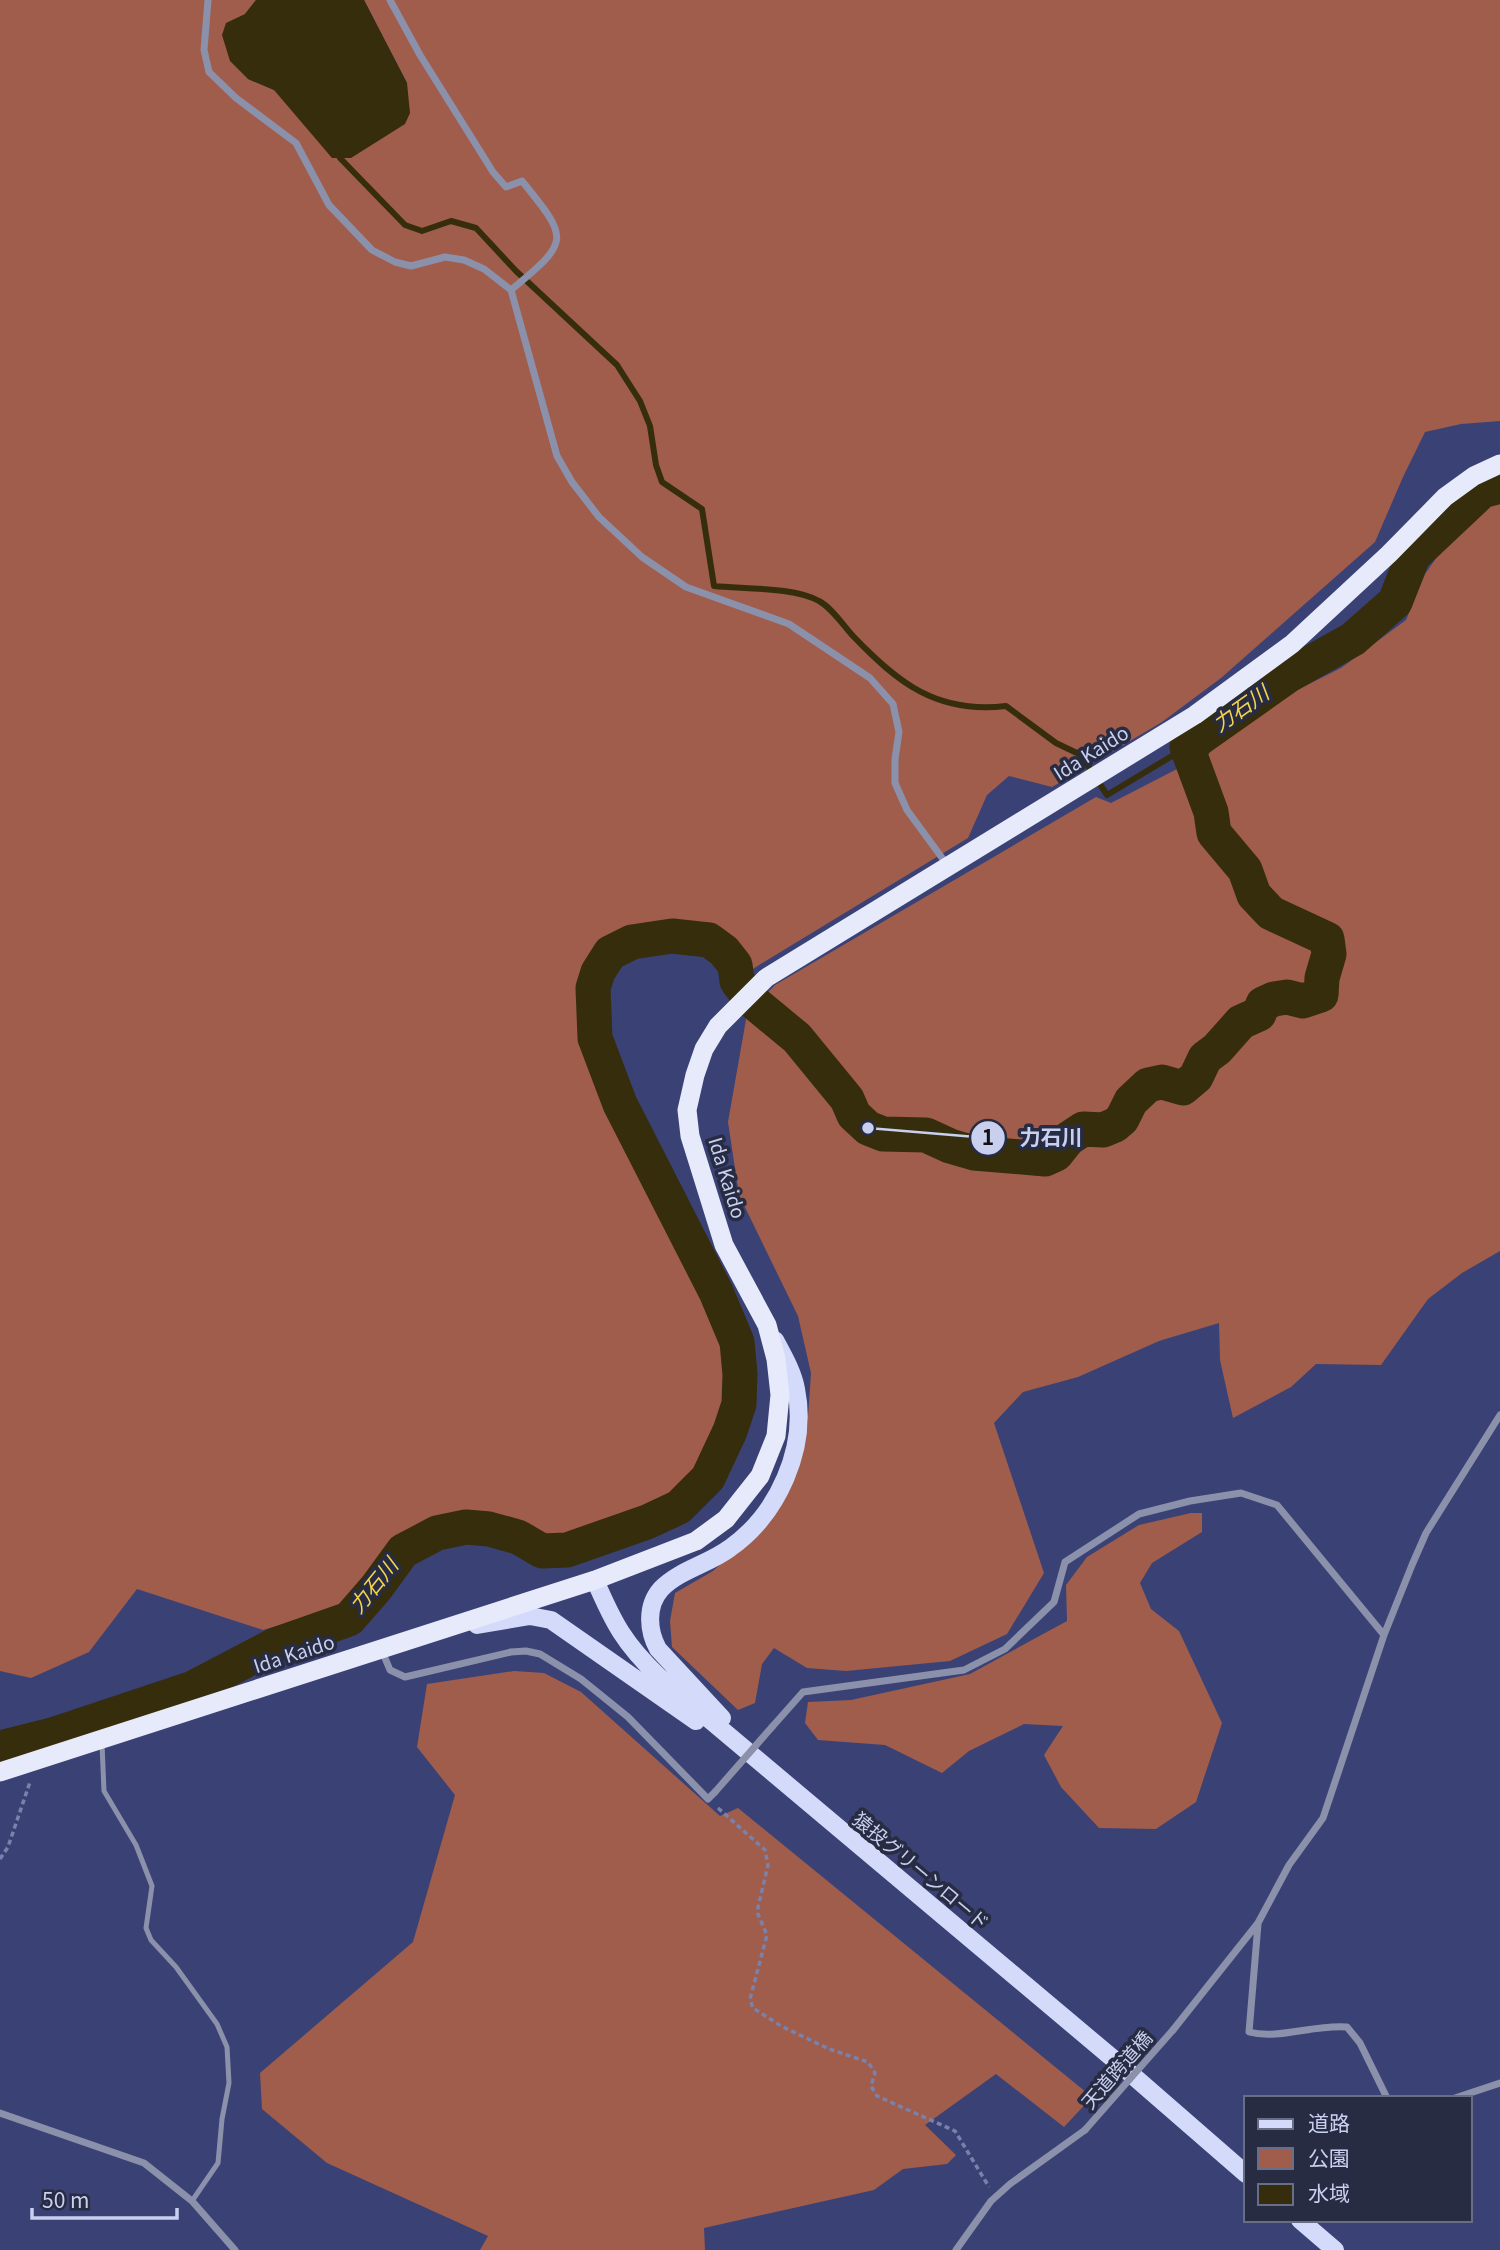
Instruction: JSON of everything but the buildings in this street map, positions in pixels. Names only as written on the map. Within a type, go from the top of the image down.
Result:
[{"type":"highway","name":"Ida Kaido","points":[[0,1772],[595,1580],[696,1541],[726,1519],[760,1476],[776,1436],[780,1395],[776,1359],[767,1325],[724,1245],[690,1136],[687,1110],[695,1075],[704,1049],[718,1026],[766,978],[1195,715],[1292,644],[1390,554],[1445,497],[1474,476],[1500,464]]},
{"type":"main road","points":[[767,1325],[796,1387],[798,1429],[789,1467],[771,1504],[744,1537],[729,1549],[671,1581],[660,1590],[654,1600],[650,1625],[658,1649],[776,1777]]},
{"type":"main road","name":"猿投グリーンロード","points":[[595,1580],[614,1624],[640,1658],[776,1777],[1113,2058],[1244,2172]]},
{"type":"main road","points":[[432,1634],[530,1616],[551,1620],[776,1777]]},
{"type":"main road","points":[[1302,2222],[1335,2250]]},
{"type":"street","points":[[208,0],[204,50],[209,72],[236,98],[296,143],[329,205],[372,250],[395,262],[411,266],[444,257],[464,260],[484,269],[513,289],[557,456],[599,517],[642,557],[686,587],[789,624],[870,678],[892,704],[900,732],[895,759],[895,783],[907,810],[948,866]]},
{"type":"street","points":[[390,0],[414,45],[493,172],[506,187],[522,181],[552,218],[558,233],[555,248],[513,289]]},
{"type":"street","points":[[1386,2096],[1360,2043],[1347,2026],[1328,2025],[1260,2035],[1249,2032],[1258,1923],[1289,1865],[1322,1818],[1384,1635],[1426,1533],[1500,1415]]},
{"type":"street","points":[[382,1650],[390,1670],[405,1677],[511,1652],[540,1654],[581,1679],[628,1717],[708,1799],[803,1692],[964,1670],[1004,1649],[1054,1602],[1065,1562],[1139,1514],[1190,1501],[1241,1493],[1277,1505],[1384,1635]]},
{"type":"street","name":"天道跨道橋","points":[[956,2250],[992,2202],[1010,2184],[1085,2130],[1173,2030],[1258,1923]]},
{"type":"street","points":[[1461,2096],[1500,2082]]},
{"type":"street","points":[[0,2113],[144,2163],[192,2201],[235,2250]]},
{"type":"lane","points":[[102,1741],[104,1791],[136,1845],[152,1886],[146,1928],[151,1940],[176,1967],[216,2024],[227,2047],[229,2083],[218,2162],[192,2201]]},
{"type":"path","points":[[0,1859],[8,1847],[38,1760]]},
{"type":"path","points":[[708,1799],[765,1850],[768,1865],[757,1912],[767,1935],[750,1999],[753,2008],[781,2026],[828,2049],[868,2062],[875,2073],[871,2086],[877,2096],[955,2131],[989,2187],[992,2202]]},
{"type":"green space","points":[[0,0],[256,0],[245,14],[248,79],[274,90],[407,83],[364,0],[1500,0],[1500,421],[1461,424],[1425,432],[1375,542],[1221,678],[1162,722],[1052,787],[1009,776],[987,795],[968,838],[751,970],[716,940],[699,933],[629,932],[601,953],[586,986],[583,1028],[610,1103],[698,1282],[719,1312],[735,1363],[733,1395],[723,1429],[693,1479],[676,1500],[647,1518],[599,1537],[556,1541],[479,1516],[418,1529],[383,1560],[349,1605],[263,1630],[137,1589],[89,1652],[31,1678],[0,1671]]},
{"type":"green space","points":[[1500,494],[1500,1251],[1462,1273],[1428,1299],[1381,1365],[1316,1364],[1291,1387],[1233,1418],[1220,1360],[1219,1323],[1159,1341],[1078,1377],[1023,1392],[994,1423],[1044,1573],[1007,1634],[950,1661],[846,1671],[807,1668],[774,1648],[762,1664],[755,1703],[738,1710],[672,1647],[670,1621],[675,1593],[713,1571],[752,1536],[786,1494],[807,1432],[811,1373],[798,1316],[739,1195],[728,1122],[747,1014],[775,985],[1096,797],[1111,803],[1181,767],[1196,771],[1219,737],[1283,697],[1341,668],[1406,620],[1425,574],[1439,554],[1478,509]]},
{"type":"green space","points":[[1202,1513],[1202,1532],[1152,1563],[1140,1583],[1151,1609],[1179,1631],[1222,1723],[1196,1802],[1156,1829],[1099,1828],[1061,1787],[1044,1755],[1063,1726],[1024,1724],[969,1751],[942,1773],[885,1745],[818,1740],[805,1723],[808,1702],[851,1700],[970,1674],[1067,1621],[1066,1585],[1087,1557],[1139,1525]]},
{"type":"green space","points":[[514,1671],[544,1673],[581,1692],[720,1816],[738,1808],[1092,2097],[1064,2127],[996,2074],[925,2125],[956,2155],[947,2164],[903,2169],[874,2190],[704,2228],[705,2250],[480,2250],[488,2236],[327,2163],[262,2109],[260,2073],[413,1942],[455,1795],[417,1747],[427,1684]]},
{"type":"water","points":[[256,0],[364,0],[407,83],[410,113],[405,124],[351,158],[332,158],[274,90],[248,79],[230,61],[222,35],[226,23],[245,14]]},
{"type":"waterway","points":[[338,152],[340,158],[405,225],[422,231],[451,221],[476,228],[516,271],[617,365],[640,401],[650,426],[656,465],[662,482],[702,509],[714,586],[783,591],[809,596],[819,601],[833,612],[870,653],[903,681],[920,692],[959,705],[1006,706],[1056,743],[1081,755],[1107,795],[1187,747]]},
{"type":"waterway","name":"力石川","points":[[0,1748],[52,1735],[193,1688],[275,1645],[349,1619],[403,1551],[437,1533],[466,1527],[489,1529],[518,1537],[542,1551],[567,1550],[647,1522],[679,1507],[708,1478],[730,1431],[739,1404],[737,1342],[716,1292],[620,1104],[595,1038],[593,988],[598,972],[610,953],[632,942],[672,936],[709,940],[724,951],[735,965],[737,981],[751,1000],[797,1038],[847,1099],[854,1115],[868,1128],[883,1134],[926,1135],[974,1153],[1045,1159],[1056,1154],[1068,1139],[1083,1129],[1103,1130],[1115,1125],[1122,1119],[1131,1101],[1148,1085],[1162,1082],[1183,1088],[1196,1077],[1205,1058],[1217,1049],[1241,1022],[1259,1014],[1263,1004],[1274,999],[1287,997],[1303,1001],[1321,995],[1322,978],[1329,954],[1327,939],[1271,913],[1254,895],[1245,870],[1214,833],[1211,812],[1187,747],[1289,675],[1353,639],[1395,602],[1413,556],[1482,491],[1500,486]]},
{"type":"place","name":"力石川","points":[[868,1128]]}]
